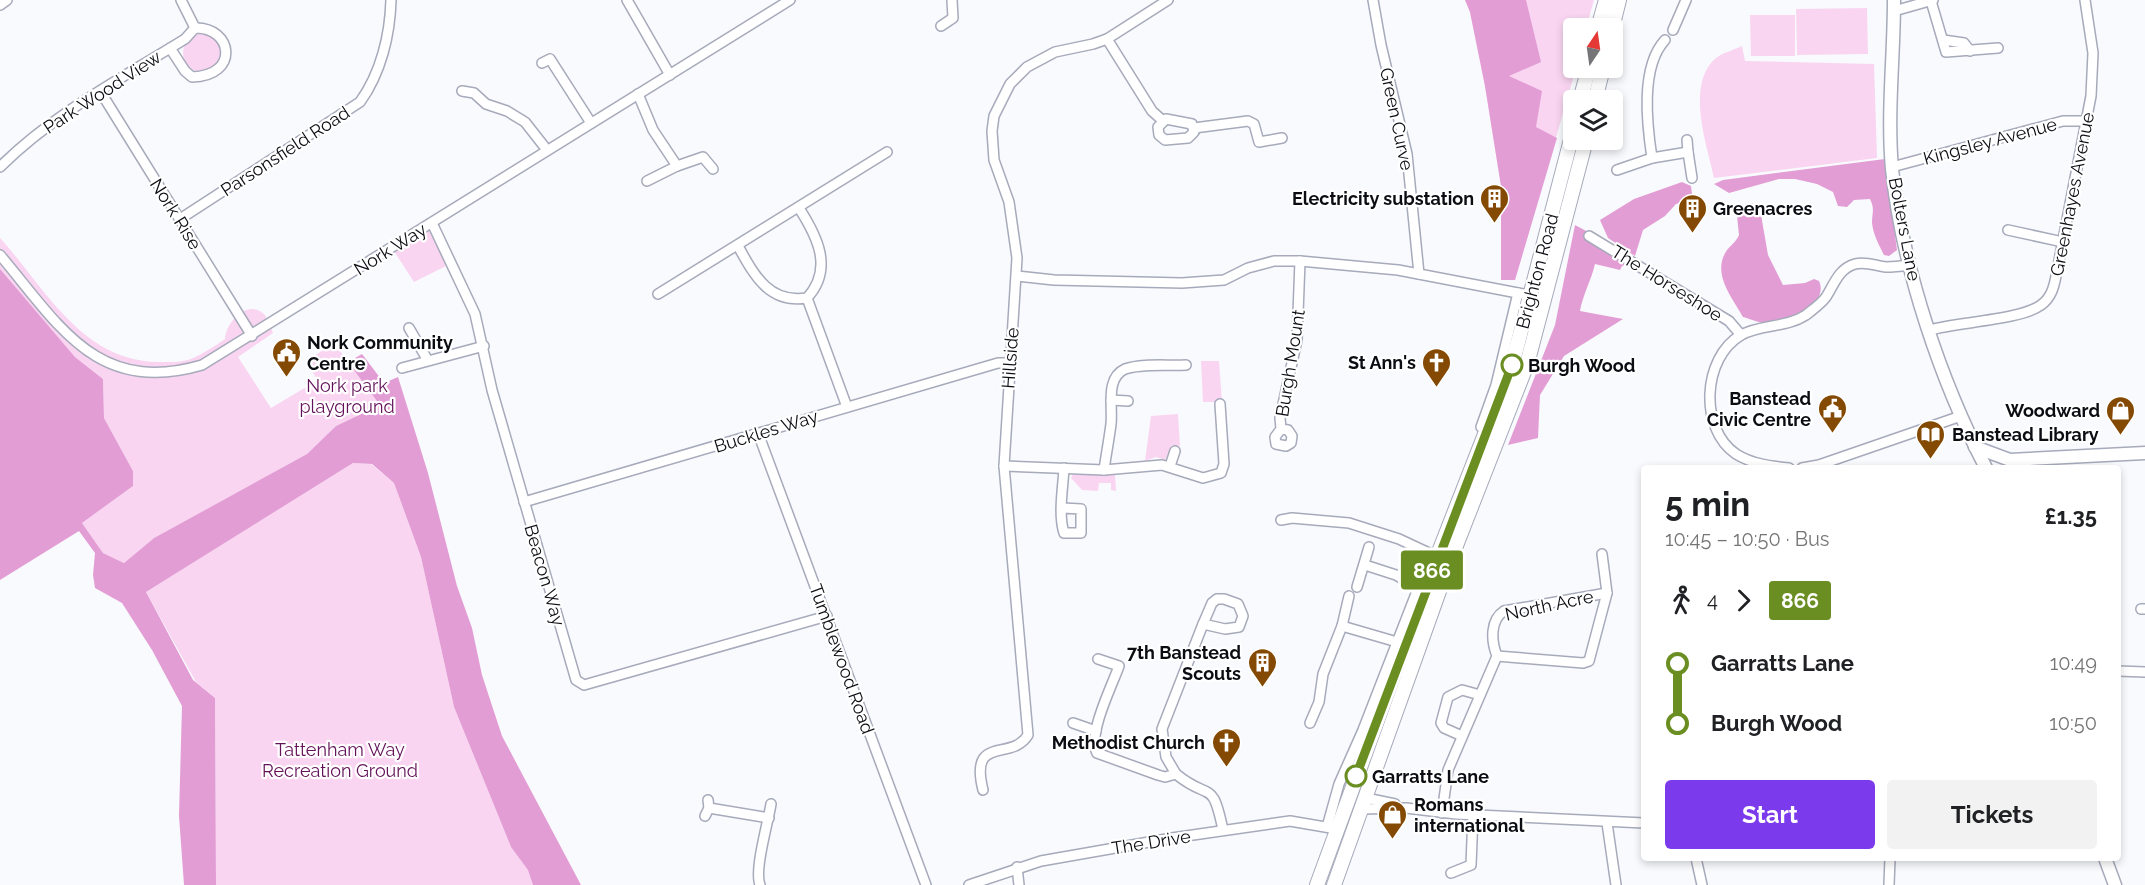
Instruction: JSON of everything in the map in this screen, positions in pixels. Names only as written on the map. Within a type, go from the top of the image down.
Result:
[{"type":"highway","points":[[1601,18],[1606,0]]},
{"type":"highway","points":[[1614,18],[1619,0]]},
{"type":"highway","name":"Brighton Road","points":[[1317,885],[1331,828],[1512,365],[1525,295],[1568,150]]},
{"type":"highway","name":"Brighton Road","points":[[1334,885],[1448,566],[1527,364],[1583,150]]},
{"type":"highway","points":[[1324,885],[1354,804],[1360,798],[1364,803]]},
{"type":"main road","name":"Bolters Lane","points":[[1894,5],[1892,167],[1909,265],[1961,416],[1985,465]]},
{"type":"main road","points":[[1975,447],[2014,463]]},
{"type":"main road","points":[[1987,465],[1989,462],[2014,463],[2145,453]]},
{"type":"main road","points":[[2106,861],[2115,885]]},
{"type":"street","points":[[0,4],[7,0]]},
{"type":"street","points":[[170,48],[188,75],[207,75],[223,65],[227,54],[214,33],[208,29],[195,28],[181,0]]},
{"type":"street","name":"Parsonsfield Road","points":[[180,219],[360,102],[377,71],[386,40],[391,0]]},
{"type":"street","name":"Nork Way","points":[[0,255],[70,338],[104,363],[125,370],[156,373],[184,370],[202,365],[790,0]]},
{"type":"street","points":[[941,26],[952,18],[952,0]]},
{"type":"street","name":"Hillside","points":[[983,790],[978,771],[982,761],[992,753],[1023,742],[1028,735],[1004,466],[1017,276],[1013,222],[992,146],[992,131],[998,106],[1018,75],[1038,60],[1055,52],[1093,45],[1107,39],[1168,0]]},
{"type":"street","name":"Green Curve","points":[[1373,0],[1381,45],[1407,154],[1419,274]]},
{"type":"street","points":[[1652,158],[1646,97],[1650,76],[1665,40],[1663,36],[1665,30],[1673,30],[1686,0]]},
{"type":"street","points":[[1894,5],[1932,0],[1946,52],[1998,48]]},
{"type":"street","name":"Greenhayes Avenue","points":[[1930,330],[2026,312],[2042,304],[2053,289],[2087,121],[2093,53],[2085,0]]},
{"type":"street","points":[[623,14],[629,4],[670,75]]},
{"type":"street","name":"Park Wood View","points":[[0,167],[39,132],[192,34],[195,28]]},
{"type":"street","points":[[1107,39],[1152,111],[1162,120],[1185,122],[1194,128],[1248,121],[1254,124],[1259,142],[1282,138]]},
{"type":"street","points":[[555,48],[546,61],[591,123]]},
{"type":"street","points":[[462,91],[476,89],[486,104],[507,111],[525,122],[547,150]]},
{"type":"street","name":"Nork Rise","points":[[100,92],[252,336]]},
{"type":"street","points":[[638,94],[653,130],[677,166]]},
{"type":"street","points":[[1162,120],[1158,127],[1159,135],[1169,141],[1188,138],[1194,132],[1194,128]]},
{"type":"street","name":"Kingsley Avenue","points":[[1892,167],[2063,121],[2087,121]]},
{"type":"street","points":[[1687,140],[1692,178]]},
{"type":"street","points":[[658,294],[887,152]]},
{"type":"street","points":[[1617,170],[1652,158],[1689,152]]},
{"type":"street","points":[[647,181],[677,166],[703,157],[713,170]]},
{"type":"street","points":[[799,208],[815,236],[822,256],[820,277],[807,298]]},
{"type":"street","name":"Beacon Way","points":[[432,223],[469,297],[484,346],[492,390],[576,680],[579,683],[584,685],[827,616]]},
{"type":"street","points":[[2008,230],[2063,242]]},
{"type":"street","name":"The Horseshoe","points":[[1589,236],[1729,321],[1741,335]]},
{"type":"street","points":[[738,246],[762,285],[785,298],[807,298]]},
{"type":"street","points":[[1017,276],[1054,280],[1182,283],[1224,280],[1248,268],[1274,261],[1300,261],[1363,266],[1419,274],[1525,295]]},
{"type":"street","name":"Burgh Mount","points":[[1281,429],[1280,418],[1297,340],[1300,261]]},
{"type":"street","name":"The Horseshoe","points":[[1763,465],[1735,453],[1720,435],[1713,421],[1709,397],[1714,371],[1720,357],[1741,335],[1787,324],[1804,317],[1826,297],[1833,281],[1854,264],[1869,263],[1888,267],[1909,265]]},
{"type":"street","name":"Brighton Road","points":[[1331,828],[1339,784],[1397,642],[1496,385],[1525,295]]},
{"type":"street","points":[[807,298],[847,407]]},
{"type":"street","points":[[409,328],[427,359]]},
{"type":"street","points":[[402,368],[427,359],[484,346]]},
{"type":"street","name":"Buckles Way","points":[[524,502],[998,363],[1010,363]]},
{"type":"street","points":[[1104,470],[1114,383],[1123,370],[1186,365]]},
{"type":"street","points":[[1111,400],[1128,401]]},
{"type":"street","points":[[1004,466],[1104,470],[1170,466],[1203,478],[1221,473],[1224,464],[1220,404]]},
{"type":"street","points":[[1825,465],[1961,416]]},
{"type":"street","name":"Tumblewood Road","points":[[758,433],[926,885]]},
{"type":"street","points":[[1170,466],[1175,451]]},
{"type":"street","points":[[1063,508],[1064,468]]},
{"type":"street","points":[[1281,520],[1292,518],[1349,523],[1400,538],[1431,554]]},
{"type":"street","points":[[1357,587],[1369,547]]},
{"type":"street","name":"North Acre","points":[[1497,656],[1583,663],[1589,661],[1607,593],[1602,554]]},
{"type":"street","points":[[1365,565],[1396,575],[1418,588]]},
{"type":"street","name":"North Acre","points":[[1442,813],[1448,770],[1497,656],[1494,649],[1494,622],[1504,611],[1607,593]]},
{"type":"street","points":[[1310,723],[1324,704],[1322,681],[1342,626],[1349,596]]},
{"type":"street","points":[[1203,624],[1233,630],[1239,627],[1242,610],[1232,601],[1217,599],[1212,603],[1203,624],[1162,729],[1166,757],[1176,774],[1214,795],[1223,830]]},
{"type":"street","points":[[1342,626],[1397,642]]},
{"type":"street","points":[[1098,659],[1119,666],[1095,735],[1094,747],[1103,756],[1158,776],[1176,774]]},
{"type":"street","points":[[2121,671],[2145,672]]},
{"type":"street","points":[[1462,736],[1444,728],[1441,723],[1448,697],[1462,690],[1480,695]]},
{"type":"street","points":[[1073,723],[1095,735]]},
{"type":"street","points":[[1364,803],[1442,813],[1641,823]]},
{"type":"street","points":[[760,885],[757,868],[771,804]]},
{"type":"street","points":[[708,808],[769,818]]},
{"type":"street","points":[[1452,873],[1470,865],[1473,815]]},
{"type":"street","name":"The Drive","points":[[969,885],[1017,867],[1058,858],[1223,830],[1290,822],[1331,828]]},
{"type":"street","points":[[1607,823],[1616,885]]},
{"type":"street","points":[[1697,861],[1702,885]]},
{"type":"street","points":[[1889,885],[1890,861]]},
{"type":"street","points":[[1017,867],[1019,885]]},
{"type":"green space","points":[[1465,0],[1594,0],[1589,18],[1563,18],[1563,78],[1573,78],[1570,90],[1563,90],[1563,113],[1515,280],[1501,280],[1501,186],[1470,12]]},
{"type":"green space","points":[[1867,8],[1868,54],[1797,55],[1796,9]]},
{"type":"green space","points":[[1750,15],[1795,15],[1795,56],[1751,56]]},
{"type":"green space","points":[[202,34],[216,39],[221,53],[216,67],[202,72],[188,67],[183,53],[188,39]]},
{"type":"green space","points":[[1742,46],[1745,61],[1874,64],[1877,158],[1714,178],[1703,132],[1700,99],[1702,83],[1707,69],[1716,58]]},
{"type":"green space","points":[[432,223],[452,263],[414,282],[392,248]]},
{"type":"green space","name":"Nork park playground","points":[[0,238],[67,318],[107,349],[130,358],[157,362],[189,360],[225,339],[229,325],[239,314],[246,310],[259,310],[265,315],[273,333],[238,357],[271,408],[318,380],[305,362],[334,343],[381,405],[336,426],[307,454],[154,538],[124,563],[103,553],[82,523],[133,486],[133,471],[104,418],[103,379],[75,357],[0,270]]},
{"type":"green space","points":[[1201,361],[1219,361],[1222,402],[1203,402]]},
{"type":"green space","points":[[1178,414],[1180,446],[1172,445],[1165,460],[1156,457],[1145,461],[1151,416]]},
{"type":"green space","name":"Tattenham Way Recreation Ground","points":[[353,463],[371,464],[394,483],[421,557],[454,707],[511,847],[529,870],[533,885],[216,885],[215,698],[196,682],[146,592]]},
{"type":"green space","points":[[1073,474],[1115,475],[1116,491],[1111,490],[1111,483],[1099,483],[1098,491],[1082,490],[1071,478]]},
{"type":"shaded area","points":[[1465,0],[1526,0],[1541,62],[1509,76],[1542,91],[1536,127],[1557,138],[1515,280],[1501,280],[1501,186],[1485,86],[1470,12]]},
{"type":"shaded area","points":[[1885,159],[1897,250],[1889,256],[1884,255],[1875,235],[1870,199],[1854,200],[1847,207],[1838,206],[1833,192],[1817,184],[1795,179],[1779,179],[1729,193],[1714,184],[1723,180]]},
{"type":"shaded area","points":[[1682,182],[1691,186],[1692,194],[1688,200],[1676,204],[1665,216],[1643,230],[1635,256],[1608,238],[1600,220],[1634,199]]},
{"type":"shaded area","points":[[1752,203],[1760,209],[1768,255],[1783,285],[1805,283],[1814,279],[1819,281],[1821,290],[1812,305],[1785,320],[1764,323],[1743,317],[1722,276],[1723,259],[1739,235],[1737,216]]},
{"type":"shaded area","points":[[1575,225],[1605,241],[1628,264],[1622,266],[1620,270],[1595,264],[1580,311],[1623,319],[1564,356],[1540,395],[1538,438],[1508,445],[1555,325]]},
{"type":"shaded area","points":[[0,269],[75,357],[103,379],[104,418],[133,471],[133,486],[82,523],[103,553],[124,563],[154,538],[307,454],[336,426],[380,405],[348,362],[362,354],[384,383],[398,377],[428,473],[457,586],[472,628],[482,675],[502,736],[581,885],[533,885],[528,870],[511,847],[454,707],[421,557],[394,483],[372,464],[353,463],[146,592],[193,680],[215,698],[216,885],[184,885],[179,816],[182,706],[152,650],[122,603],[95,588],[93,575],[95,553],[79,531],[0,580]]},
{"type":"bus line","name":"866","points":[[1356,776],[1475,457],[1512,365]]},
{"type":"place","name":"Electricity substation","points":[[1495,224]]},
{"type":"place","name":"Greenacres","points":[[1692,234]]},
{"type":"place","name":"Burgh Wood","points":[[1512,365]]},
{"type":"place","name":"Nork Community Centre","points":[[286,378]]},
{"type":"place","name":"St Ann's","points":[[1437,388]]},
{"type":"place","name":"Banstead Civic Centre","points":[[1832,434]]},
{"type":"place","name":"Woodward","points":[[2121,436]]},
{"type":"place","name":"Banstead Library","points":[[1931,460]]},
{"type":"place","name":"7th Banstead Scouts","points":[[1262,688]]},
{"type":"place","name":"Methodist Church","points":[[1226,768]]},
{"type":"place","name":"Garratts Lane","points":[[1356,776]]},
{"type":"place","name":"Romans international","points":[[1393,840]]}]
